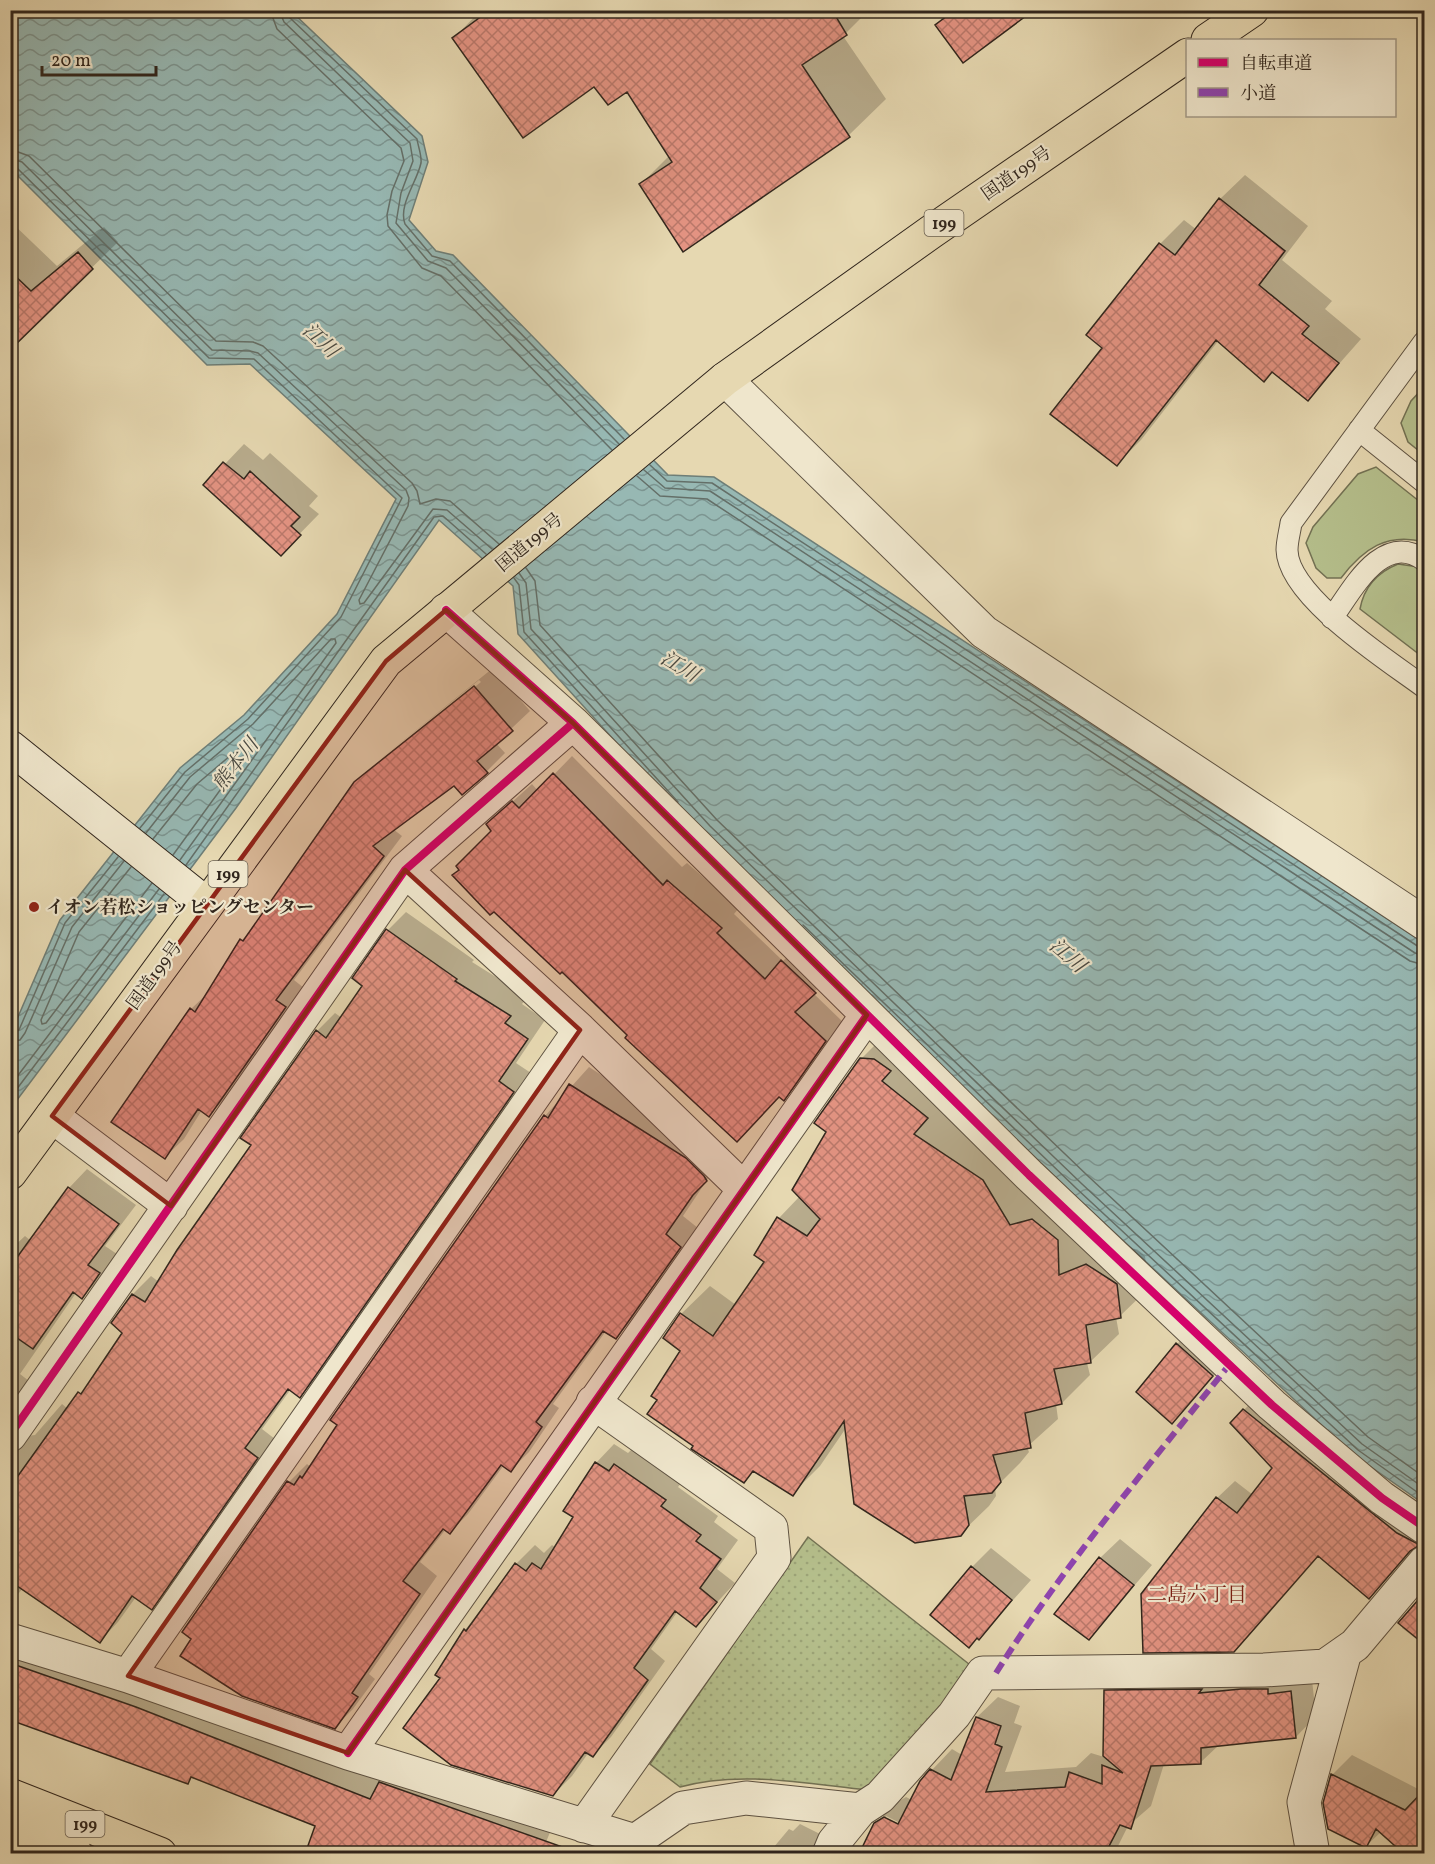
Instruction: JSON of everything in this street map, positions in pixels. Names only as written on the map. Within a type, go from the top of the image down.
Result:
[{"type":"highway","points":[[1209,39],[1252,10]]},
{"type":"highway","name":"国道199号","points":[[10,1173],[386,661],[715,388],[931,232],[1186,56]]},
{"type":"highway","name":"199","points":[[10,1795],[160,1854]]},
{"type":"highway","name":"199","points":[[10,1827],[76,1854]]},
{"type":"street","points":[[715,388],[984,632],[1425,923]]},
{"type":"street","points":[[456,602],[573,723],[1029,1175],[1272,1405],[1382,1498],[1425,1527]]},
{"type":"street","points":[[10,1436],[405,870],[573,723]]},
{"type":"street","points":[[10,747],[206,904]]},
{"type":"street","points":[[405,870],[580,1029],[743,1188]]},
{"type":"street","points":[[348,1753],[743,1188],[867,1015]]},
{"type":"street","points":[[128,1676],[580,1029]]},
{"type":"street","points":[[52,1116],[171,1206]]},
{"type":"street","points":[[584,1826],[774,1558],[771,1528],[593,1402]]},
{"type":"street","points":[[839,1850],[860,1810],[880,1797],[954,1715],[983,1673],[1264,1670],[1325,1666],[1355,1645],[1425,1563]]},
{"type":"street","points":[[10,1640],[128,1676],[348,1753],[635,1841],[683,1808],[746,1798],[860,1810]]},
{"type":"street","points":[[1313,1854],[1304,1802],[1346,1652]]},
{"type":"lane","points":[[1425,342],[1291,523],[1287,552],[1298,580],[1332,618],[1425,687]]},
{"type":"lane","points":[[1359,430],[1425,482]]},
{"type":"lane","points":[[1332,618],[1371,564],[1395,551],[1416,555],[1425,560]]},
{"type":"highlighted area","points":[[446,610],[573,723],[867,1015],[348,1753],[128,1676],[580,1030],[405,870],[171,1206],[52,1116],[386,661]]},
{"type":"green space","points":[[1424,387],[1424,455],[1408,442],[1401,423],[1411,401]]},
{"type":"green space","points":[[1376,467],[1424,505],[1424,542],[1411,539],[1387,541],[1367,551],[1341,578],[1327,578],[1316,568],[1306,543],[1313,527],[1358,474]]},
{"type":"green space","points":[[1398,564],[1419,567],[1424,572],[1424,658],[1360,609],[1373,581],[1384,571]]},
{"type":"green space","points":[[808,1537],[974,1668],[868,1790],[750,1779],[726,1779],[680,1787],[650,1764]]},
{"type":"water","points":[[11,11],[291,11],[422,136],[428,162],[409,220],[436,251],[453,255],[668,475],[714,477],[1424,943],[1424,1504],[1354,1455],[1073,1194],[701,836],[518,634],[513,586],[439,520],[236,808],[11,1108],[11,1033],[60,920],[180,768],[244,715],[337,614],[396,499],[250,364],[207,365],[11,169]]},
{"type":"building","points":[[490,10],[832,10],[847,35],[802,65],[850,137],[683,252],[639,184],[672,162],[627,92],[608,105],[594,87],[523,138],[452,38]]},
{"type":"building","points":[[955,10],[1034,10],[963,63],[935,25]]},
{"type":"building","points":[[1219,198],[1285,251],[1259,285],[1309,326],[1302,334],[1339,363],[1308,401],[1272,372],[1264,382],[1216,340],[1117,466],[1050,414],[1102,348],[1086,335],[1159,243],[1175,255]]},
{"type":"building","points":[[78,252],[93,269],[10,350],[10,271],[31,291]]},
{"type":"building","points":[[223,462],[244,479],[250,471],[300,517],[291,526],[301,535],[281,556],[203,485]]},
{"type":"building","points":[[474,686],[513,731],[477,761],[488,773],[462,795],[454,786],[373,846],[384,856],[276,1000],[286,1007],[209,1117],[198,1109],[165,1159],[111,1122],[190,1008],[195,1012],[240,939],[243,941],[354,782]]},
{"type":"building","points":[[553,773],[663,885],[667,880],[722,928],[717,933],[765,979],[781,960],[816,993],[795,1012],[826,1041],[784,1101],[779,1097],[737,1142],[625,1038],[627,1035],[562,972],[560,974],[494,912],[490,915],[452,875],[459,870],[456,866],[491,831],[486,824],[512,801],[519,808]]},
{"type":"building","points":[[386,929],[457,979],[455,981],[511,1016],[505,1023],[528,1039],[499,1081],[514,1092],[300,1398],[288,1389],[245,1448],[258,1458],[152,1610],[132,1596],[100,1643],[10,1581],[10,1487],[78,1392],[81,1394],[122,1333],[111,1323],[132,1294],[145,1302],[177,1250],[251,1145],[240,1138],[316,1030],[326,1038],[362,986],[352,978]]},
{"type":"building","points":[[860,1058],[874,1059],[891,1071],[882,1081],[928,1118],[914,1134],[983,1180],[1010,1225],[1032,1219],[1058,1240],[1059,1275],[1086,1264],[1117,1284],[1121,1318],[1086,1325],[1091,1363],[1054,1369],[1062,1404],[1025,1413],[1031,1448],[993,1455],[1001,1482],[992,1493],[964,1496],[969,1525],[961,1536],[915,1543],[854,1504],[844,1421],[793,1496],[753,1471],[744,1483],[691,1449],[693,1446],[647,1414],[657,1400],[651,1396],[680,1351],[663,1338],[680,1313],[713,1336],[764,1262],[754,1255],[777,1217],[807,1236],[820,1219],[792,1190],[826,1132],[814,1123]]},
{"type":"building","points":[[569,1084],[686,1158],[704,1176],[707,1181],[693,1195],[666,1234],[681,1247],[616,1339],[603,1331],[536,1422],[542,1427],[511,1472],[501,1465],[450,1534],[443,1529],[403,1581],[420,1594],[352,1693],[358,1697],[335,1729],[242,1696],[180,1656],[191,1639],[182,1632],[287,1481],[294,1485],[300,1476],[302,1478],[337,1425],[330,1420],[544,1115],[548,1118]]},
{"type":"building","points":[[68,1187],[119,1224],[88,1265],[100,1273],[82,1299],[73,1292],[33,1349],[10,1333],[10,1267]]},
{"type":"building","points":[[1176,1343],[1213,1376],[1172,1424],[1136,1392]]},
{"type":"building","points":[[1243,1409],[1397,1533],[1420,1545],[1410,1551],[1369,1599],[1318,1556],[1234,1652],[1143,1653],[1141,1594],[1216,1497],[1237,1513],[1272,1468],[1230,1423]]},
{"type":"building","points":[[595,1462],[609,1471],[614,1464],[666,1500],[661,1506],[701,1535],[696,1541],[721,1559],[700,1588],[717,1602],[696,1627],[675,1611],[634,1668],[648,1680],[593,1757],[585,1752],[553,1796],[451,1765],[403,1728],[440,1678],[435,1675],[464,1629],[466,1631],[515,1563],[526,1571],[532,1563],[541,1569],[573,1517],[563,1511]]},
{"type":"building","points":[[1099,1557],[1134,1585],[1089,1640],[1054,1614]]},
{"type":"building","points":[[971,1566],[1012,1600],[979,1640],[977,1638],[969,1648],[930,1615]]},
{"type":"building","points":[[1425,1592],[1425,1645],[1398,1623]]},
{"type":"building","points":[[10,1663],[136,1707],[370,1799],[379,1782],[568,1849],[567,1854],[305,1854],[315,1826],[191,1777],[188,1784],[10,1720]]},
{"type":"building","points":[[1202,1689],[1199,1693],[1241,1689],[1268,1689],[1268,1694],[1291,1691],[1296,1738],[1201,1748],[1201,1764],[1151,1766],[1131,1829],[1120,1825],[1105,1854],[859,1854],[874,1823],[884,1817],[898,1824],[920,1781],[930,1769],[951,1780],[976,1717],[1001,1726],[995,1744],[1002,1747],[986,1792],[1065,1787],[1069,1772],[1102,1784],[1102,1765],[1123,1773],[1103,1756],[1104,1690]]},
{"type":"building","points":[[1331,1774],[1405,1810],[1425,1789],[1425,1854],[1404,1854],[1376,1829],[1366,1848],[1328,1829],[1323,1803]]},
{"type":"marked path","points":[[996,1673],[1079,1554],[1229,1365]]},
{"type":"cycle path","points":[[446,610],[573,723],[1029,1175],[1272,1405],[1382,1498],[1424,1527]]},
{"type":"cycle path","points":[[10,1435],[405,870],[573,723]]},
{"type":"cycle path","points":[[348,1753],[867,1015]]},
{"type":"place","name":"イオン若松ショッピングセンター","points":[[34,907]]},
{"type":"district","name":"二島六丁目","points":[[1197,1594]]},
{"type":"water label","name":"江川","points":[[321,340]]},
{"type":"water label","name":"江川","points":[[680,666]]},
{"type":"water label","name":"熊本川","points":[[235,764]]},
{"type":"water label","name":"江川","points":[[1068,955]]}]
